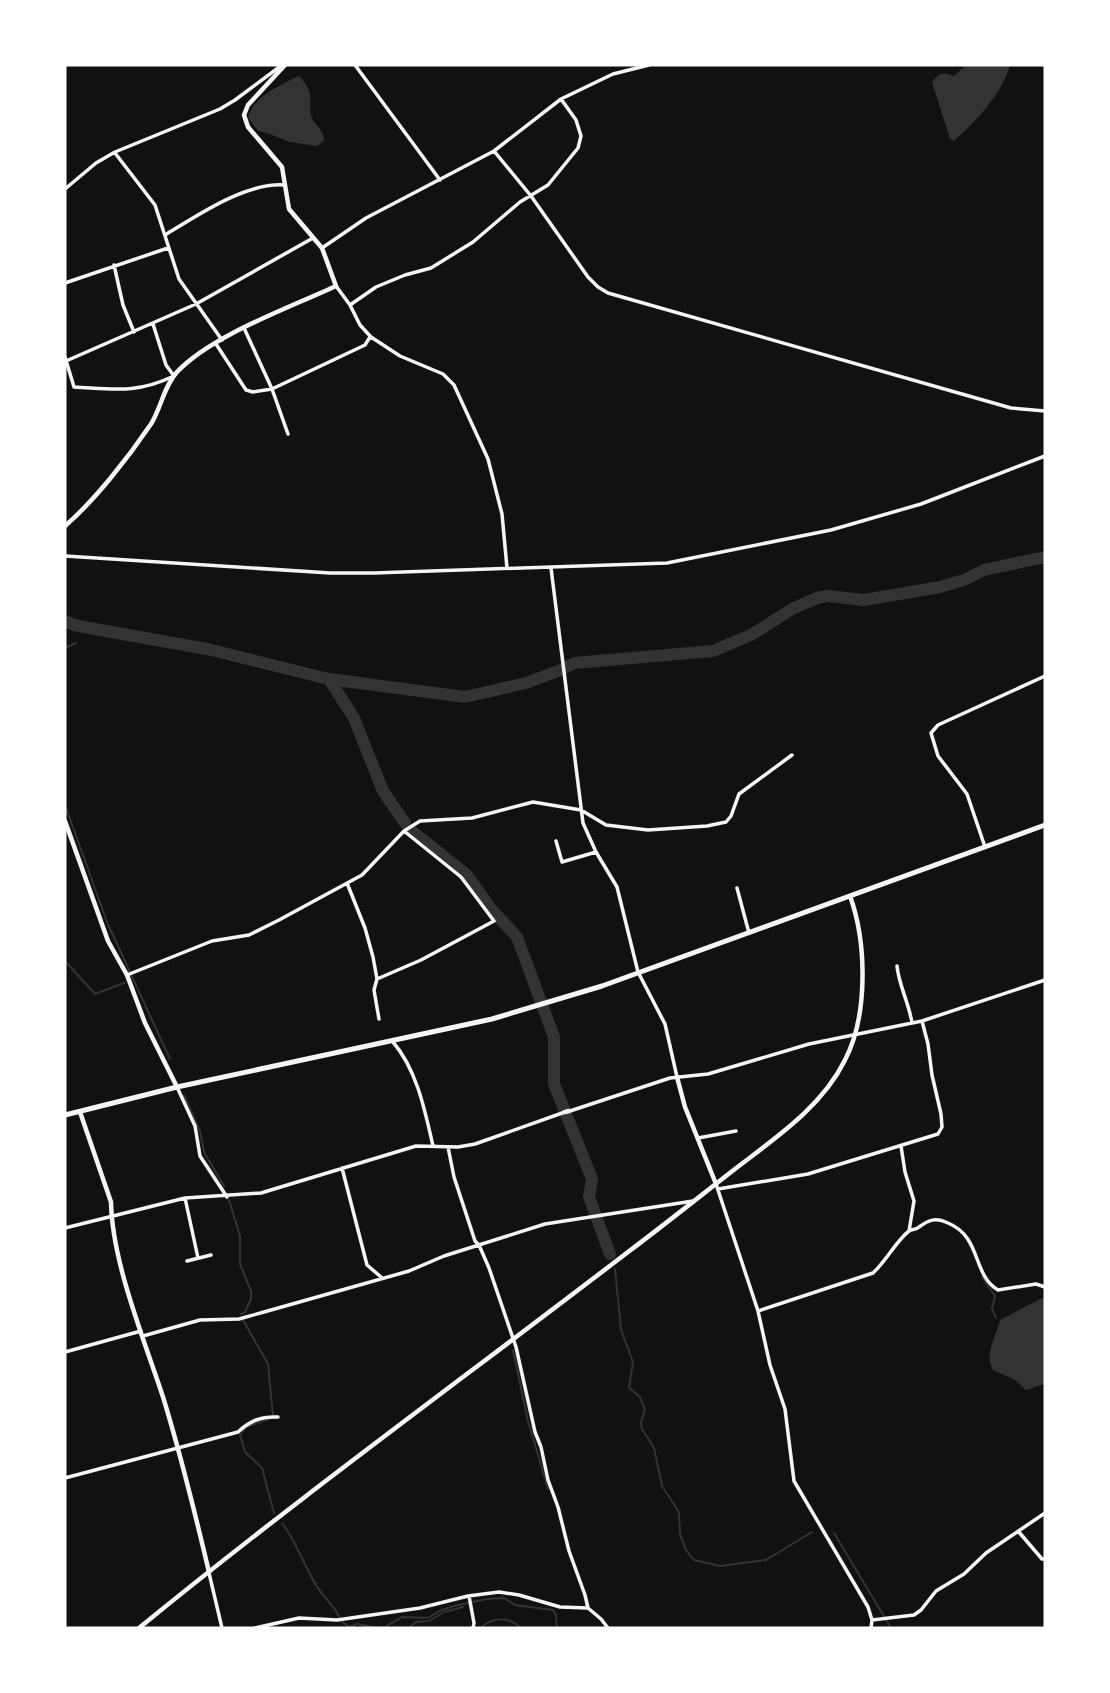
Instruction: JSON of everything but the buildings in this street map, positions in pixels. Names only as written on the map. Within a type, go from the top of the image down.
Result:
[{"type":"highway","points":[[65,1115],[177,1087],[492,1019],[638,972],[1045,825]]},
{"type":"street","points":[[65,189],[96,163],[115,152],[220,109],[283,65]]},
{"type":"street","points":[[283,65],[248,105],[244,116],[248,127],[282,167],[289,209],[322,248],[336,286],[350,305],[360,326],[371,337],[400,356],[443,374],[454,385],[488,459],[502,514],[506,568]]},
{"type":"street","points":[[355,65],[440,180]]},
{"type":"street","points":[[322,248],[366,218],[494,151],[561,99],[613,74],[649,65]]},
{"type":"street","points":[[350,305],[376,287],[431,268],[473,242],[520,202],[548,185],[578,148],[581,136],[576,120],[561,99]]},
{"type":"street","points":[[494,151],[531,196],[588,277],[597,287],[608,293],[1011,408],[1045,411]]},
{"type":"street","points":[[115,152],[155,205],[179,279],[222,340]]},
{"type":"street","points":[[165,235],[230,199],[262,185],[285,185]]},
{"type":"street","points":[[313,238],[196,304],[65,359],[74,387],[139,389],[174,376],[195,356],[222,340],[336,286]]},
{"type":"street","points":[[65,283],[168,248]]},
{"type":"street","points":[[114,265],[123,305],[134,332]]},
{"type":"street","points":[[153,323],[166,365],[174,376]]},
{"type":"street","points":[[244,328],[272,389],[288,434]]},
{"type":"street","points":[[216,344],[246,390],[253,392],[272,389],[365,345],[371,337]]},
{"type":"street","points":[[65,526],[89,503],[150,424],[161,407],[174,376]]},
{"type":"street","points":[[65,556],[330,573],[667,563],[831,530],[920,504],[1045,456]]},
{"type":"street","points":[[551,568],[583,823],[596,852],[617,887],[638,972],[665,1024],[685,1107],[717,1186],[758,1311],[770,1365],[785,1409],[793,1481],[867,1606],[872,1620],[871,1628]]},
{"type":"street","points":[[985,847],[967,793],[938,756],[931,733],[938,725],[1045,676]]},
{"type":"street","points":[[130,974],[212,941],[249,935],[362,875],[404,831],[420,821],[472,817],[533,802],[581,810],[606,825],[648,830],[726,822],[739,794],[792,755]]},
{"type":"street","points":[[65,821],[108,941],[130,974],[145,1023],[195,1126],[200,1156],[227,1197]]},
{"type":"street","points":[[377,979],[421,960],[494,921],[461,877],[404,831]]},
{"type":"street","points":[[556,841],[562,862],[596,852]]},
{"type":"street","points":[[347,883],[365,928],[377,979],[374,989],[379,1019]]},
{"type":"street","points":[[737,888],[749,933]]},
{"type":"street","points":[[139,1628],[695,1200],[717,1186],[791,1126],[822,1095],[845,1062],[862,1007],[856,912],[850,896]]},
{"type":"street","points":[[897,967],[912,1023]]},
{"type":"street","points":[[65,1228],[185,1198],[261,1193],[401,1150],[475,1144],[567,1111],[677,1077],[708,1074],[809,1044],[922,1021],[1045,980]]},
{"type":"street","points":[[717,1186],[808,1174],[938,1134],[942,1127],[929,1044],[922,1021]]},
{"type":"street","points":[[393,1041],[411,1069],[426,1112],[433,1146]]},
{"type":"street","points":[[80,1112],[111,1202],[111,1217],[128,1292],[179,1448],[222,1628]]},
{"type":"street","points":[[698,1138],[736,1131]]},
{"type":"street","points":[[758,1311],[861,1278],[883,1263],[909,1231],[914,1201],[901,1146]]},
{"type":"street","points":[[448,1147],[454,1177],[475,1241],[489,1268],[513,1340],[534,1432],[541,1447],[569,1551],[588,1608],[608,1628]]},
{"type":"street","points":[[342,1168],[367,1265],[381,1277]]},
{"type":"street","points":[[185,1198],[198,1258]]},
{"type":"street","points":[[65,1352],[200,1320],[239,1319],[409,1271],[545,1224],[695,1200]]},
{"type":"street","points":[[909,1231],[930,1219],[951,1224],[966,1234],[986,1279],[993,1287],[1004,1290],[1036,1284],[1045,1287]]},
{"type":"street","points":[[187,1261],[211,1255]]},
{"type":"street","points":[[65,1478],[238,1432],[247,1424],[265,1416],[275,1416]]},
{"type":"street","points":[[872,1620],[914,1615],[936,1591],[964,1574],[985,1553],[1045,1513]]},
{"type":"street","points":[[1018,1531],[1042,1559],[1045,1559]]},
{"type":"street","points":[[255,1628],[299,1618],[339,1619],[420,1608],[499,1592],[560,1607],[588,1608]]},
{"type":"street","points":[[469,1600],[473,1628]]},
{"type":"shaded area","points":[[966,65],[1010,65],[995,97],[954,141],[950,139],[932,82],[942,74],[954,76]]},
{"type":"shaded area","points":[[299,76],[310,95],[313,120],[323,135],[324,141],[317,146],[290,142],[258,131],[248,118],[261,98]]},
{"type":"shaded area","points":[[1045,1298],[1045,1384],[1026,1390],[1015,1380],[993,1370],[990,1352],[1000,1320]]},
{"type":"waterway","points":[[65,621],[74,625],[207,649],[329,679],[465,697],[526,683],[574,663],[713,651],[751,635],[792,609],[817,598],[828,596],[864,600],[940,587],[964,580],[984,570],[1045,557]]},
{"type":"waterway","points":[[65,648],[76,643]]},
{"type":"waterway","points":[[329,679],[354,718],[383,791],[405,823]]},
{"type":"waterway","points":[[65,805],[107,922],[170,1059]]},
{"type":"waterway","points":[[413,832],[467,875],[492,910],[517,937],[554,1037],[554,1084],[592,1179],[589,1197],[610,1254]]},
{"type":"waterway","points":[[65,961],[95,994],[124,983]]},
{"type":"waterway","points":[[184,1095],[200,1131],[204,1152],[224,1186]]},
{"type":"waterway","points":[[229,1200],[240,1236],[240,1264],[251,1291],[251,1299],[245,1312],[241,1314]]},
{"type":"waterway","points":[[615,1269],[621,1330],[633,1362],[629,1388],[640,1397],[645,1410],[642,1429],[654,1448],[662,1486],[679,1512],[680,1534],[686,1550],[694,1560],[720,1566],[766,1560],[812,1532]]},
{"type":"waterway","points":[[982,1277],[995,1296],[992,1309],[996,1318]]},
{"type":"waterway","points":[[243,1320],[268,1364],[273,1416]]},
{"type":"waterway","points":[[513,1350],[528,1421],[548,1489]]},
{"type":"waterway","points":[[269,1419],[246,1427],[240,1435],[245,1452],[262,1468],[274,1513]]},
{"type":"waterway","points":[[282,1523],[315,1584],[342,1621],[350,1627],[357,1624],[385,1627],[402,1617],[428,1618],[454,1606],[504,1598],[515,1605],[553,1610],[557,1628]]},
{"type":"waterway","points":[[834,1533],[891,1628]]},
{"type":"waterway","points":[[408,1628],[416,1622],[429,1621],[444,1612],[463,1607]]},
{"type":"waterway","points":[[480,1628],[500,1619],[511,1621],[521,1628]]}]
